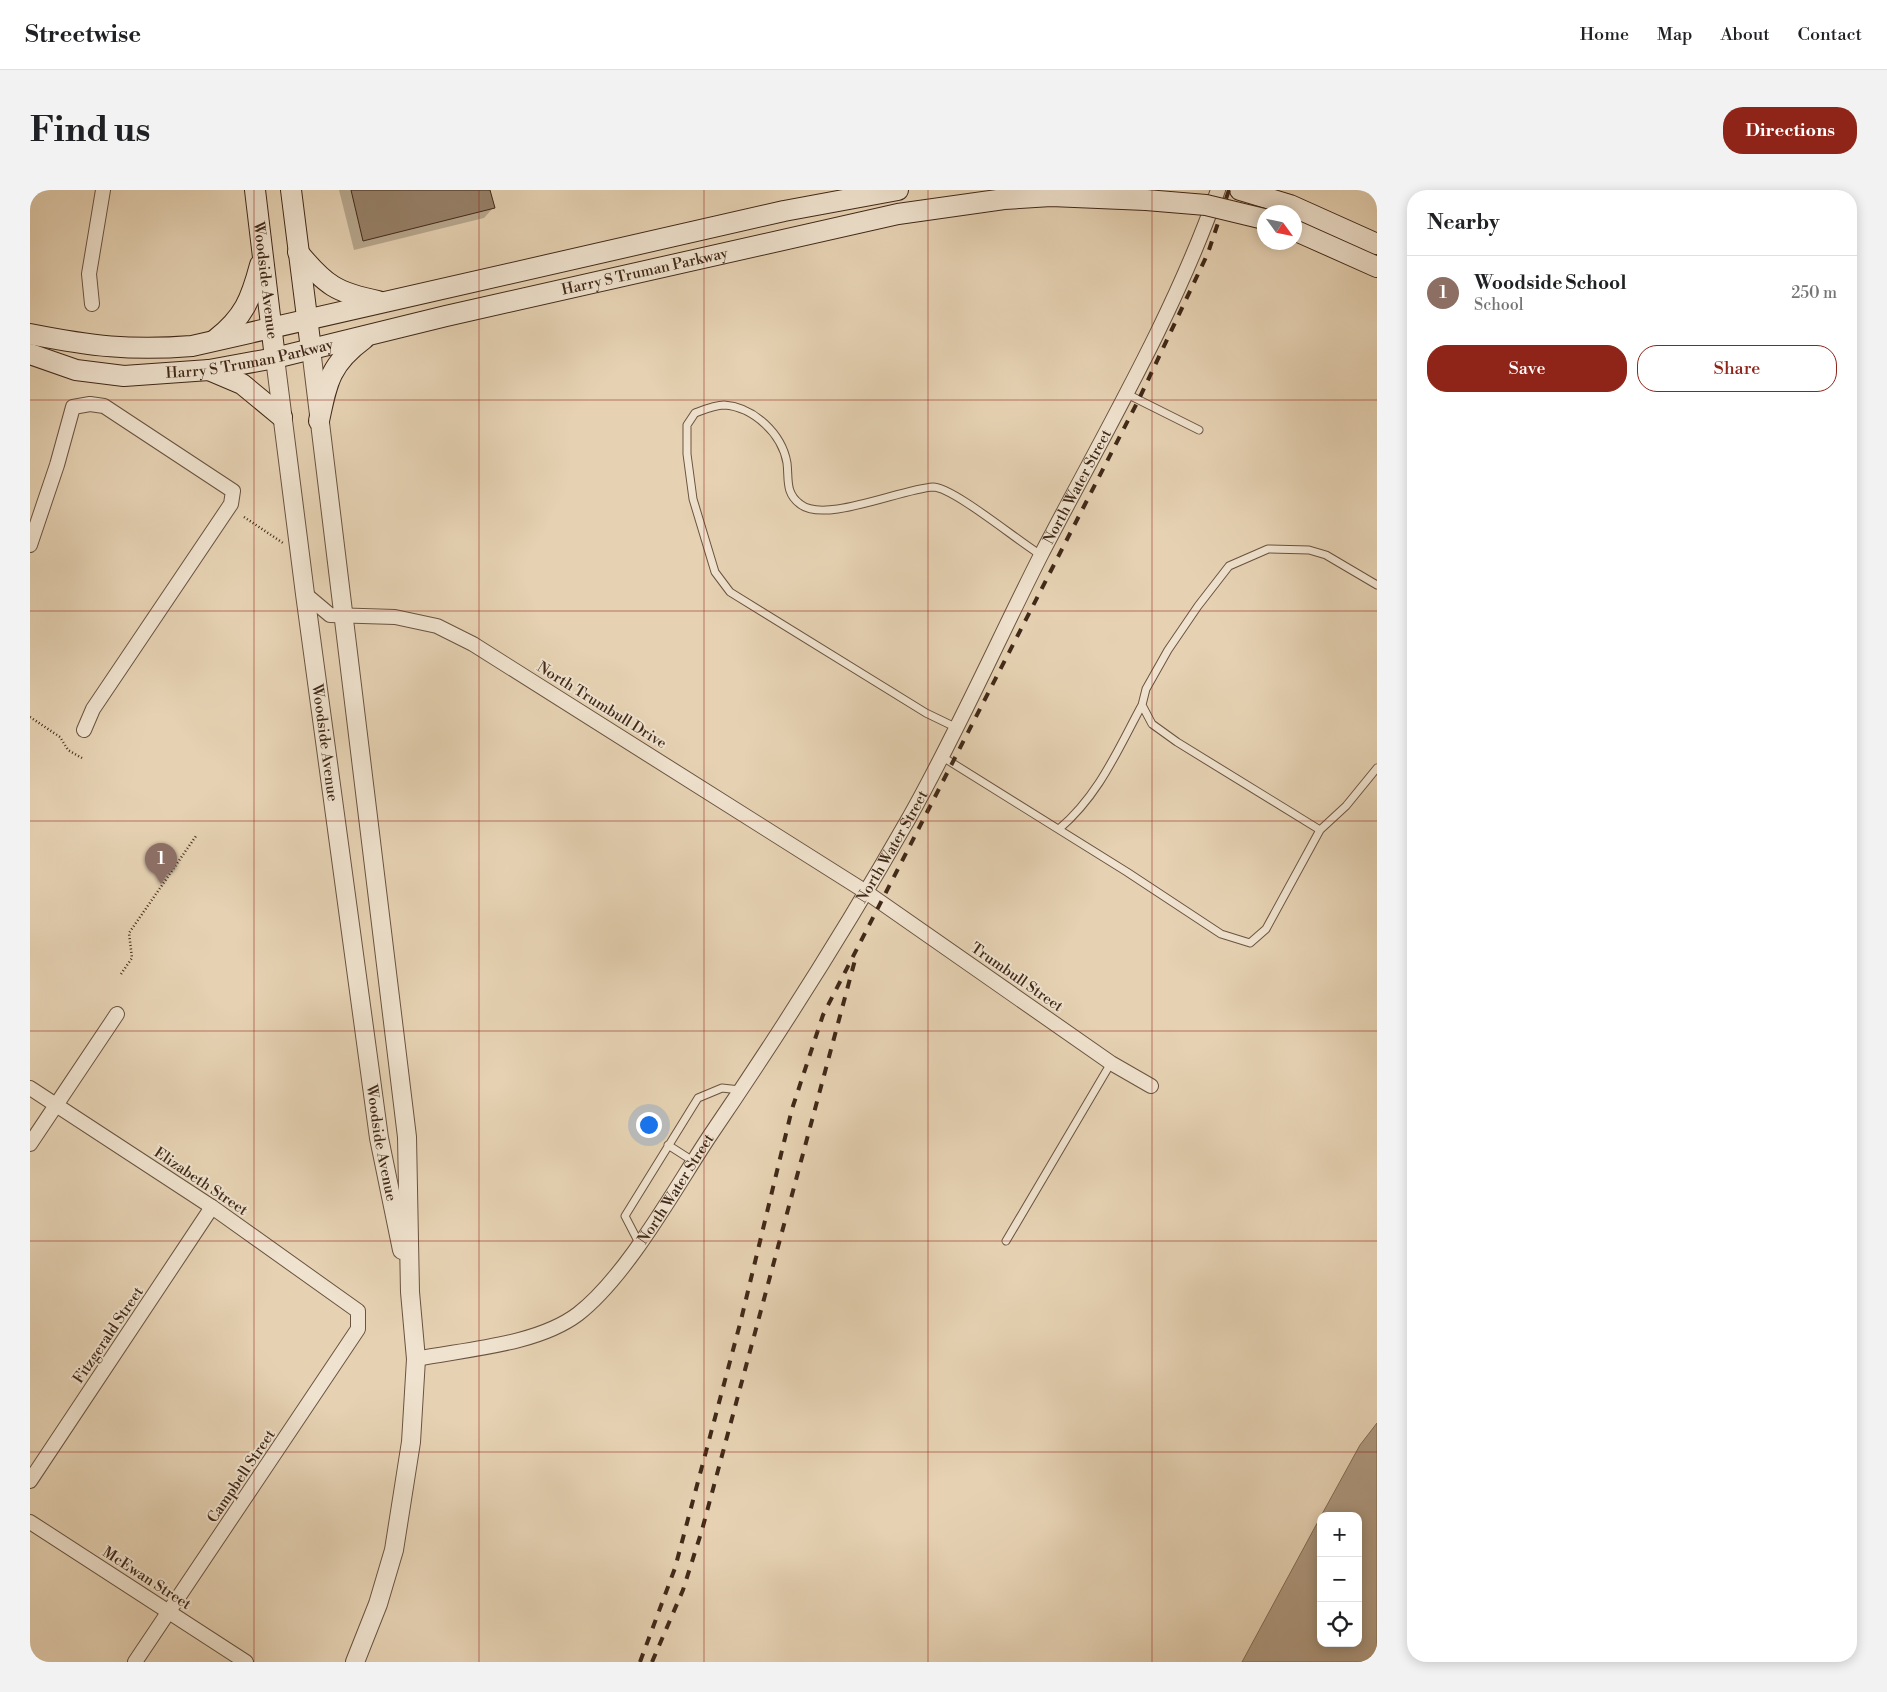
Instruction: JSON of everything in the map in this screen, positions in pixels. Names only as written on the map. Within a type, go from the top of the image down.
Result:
[{"type":"main road","name":"Woodside Avenue","points":[[255,190],[275,358]]},
{"type":"main road","name":"Woodside Avenue","points":[[291,190],[311,349]]},
{"type":"main road","name":"Harry S Truman Parkway","points":[[30,334],[117,349],[171,348],[272,328],[784,211],[898,190]]},
{"type":"main road","points":[[1240,190],[1290,205],[1377,244]]},
{"type":"main road","name":"Harry S Truman Parkway","points":[[30,354],[76,370],[124,376],[209,370],[275,358],[898,214],[1004,198],[1051,196],[1146,200],[1206,205],[1257,217]]},
{"type":"main road","points":[[1302,234],[1377,267]]},
{"type":"main road","points":[[298,252],[322,280],[331,286],[352,296],[388,302]]},
{"type":"main road","points":[[212,341],[244,312],[256,282],[263,256]]},
{"type":"main road","points":[[319,421],[327,382],[337,365],[349,350],[370,335]]},
{"type":"main road","points":[[209,370],[242,384],[282,417]]},
{"type":"street","points":[[92,304],[89,274],[103,190]]},
{"type":"street","name":"North Water Street","points":[[416,1359],[518,1340],[556,1328],[578,1313],[599,1294],[639,1243],[784,1027],[911,814],[1041,555],[1127,394],[1175,295],[1218,190]]},
{"type":"street","name":"Woodside Avenue","points":[[311,349],[408,1137],[410,1292],[416,1359],[412,1442],[401,1513],[378,1604],[355,1662]]},
{"type":"street","name":"Woodside Avenue","points":[[275,358],[379,1138],[410,1292]]},
{"type":"street","points":[[30,545],[57,465],[72,407],[90,404],[104,406],[229,487],[234,495],[231,504],[93,709],[84,730]]},
{"type":"street","name":"North Trumbull Drive","points":[[305,594],[330,615],[368,615],[436,626],[473,644],[866,892]]},
{"type":"street","name":"Trumbull Street","points":[[866,892],[1111,1063],[1151,1086]]},
{"type":"street","points":[[30,1144],[117,1014]]},
{"type":"street","name":"Elizabeth Street","points":[[30,1088],[212,1207],[353,1305]]},
{"type":"street","name":"Fitzgerald Street","points":[[30,1481],[212,1207]]},
{"type":"street","name":"Campbell Street","points":[[135,1662],[358,1329],[358,1311],[353,1305]]},
{"type":"street","name":"McEwan Street","points":[[30,1522],[246,1662]]},
{"type":"lane","points":[[1127,394],[1199,430]]},
{"type":"lane","points":[[955,727],[926,713],[730,592],[715,572],[693,500],[686,454],[688,424],[695,413],[723,405],[748,411],[768,427],[780,442],[787,462],[788,489],[800,504],[811,510],[825,511],[849,507],[913,490],[935,487],[970,504],[1023,544],[1041,555]]},
{"type":"lane","points":[[1059,829],[1093,795],[1142,705],[1146,689],[1168,650],[1198,606],[1229,566],[1268,549],[1309,550],[1326,555],[1377,585]]},
{"type":"lane","points":[[1142,705],[1152,724],[1177,742],[1320,830]]},
{"type":"lane","points":[[941,756],[1059,829],[1221,934],[1250,943],[1266,929],[1320,830],[1346,806],[1377,768]]},
{"type":"lane","points":[[1006,1241],[1111,1063]]},
{"type":"lane","points":[[639,1243],[625,1216],[698,1098],[722,1088],[741,1090]]},
{"type":"lane","points":[[668,1145],[693,1161]]},
{"type":"path","points":[[244,517],[283,543]]},
{"type":"path","points":[[30,717],[60,737],[68,750],[82,758]]},
{"type":"path","points":[[121,974],[132,958],[129,934],[196,836]]},
{"type":"shaded area","points":[[1377,1423],[1377,1662],[1242,1662],[1317,1523],[1317,1647],[1362,1647],[1362,1512],[1323,1512],[1360,1445]]},
{"type":"building","points":[[351,190],[490,190],[495,208],[363,241]]},
{"type":"railway","points":[[640,1662],[675,1568],[741,1320],[792,1109],[823,1015],[1139,399],[1208,253],[1229,190]]},
{"type":"railway","points":[[652,1662],[683,1590],[702,1530],[855,960]]},
{"type":"place","name":"Woodside School","points":[[161,884]]}]
